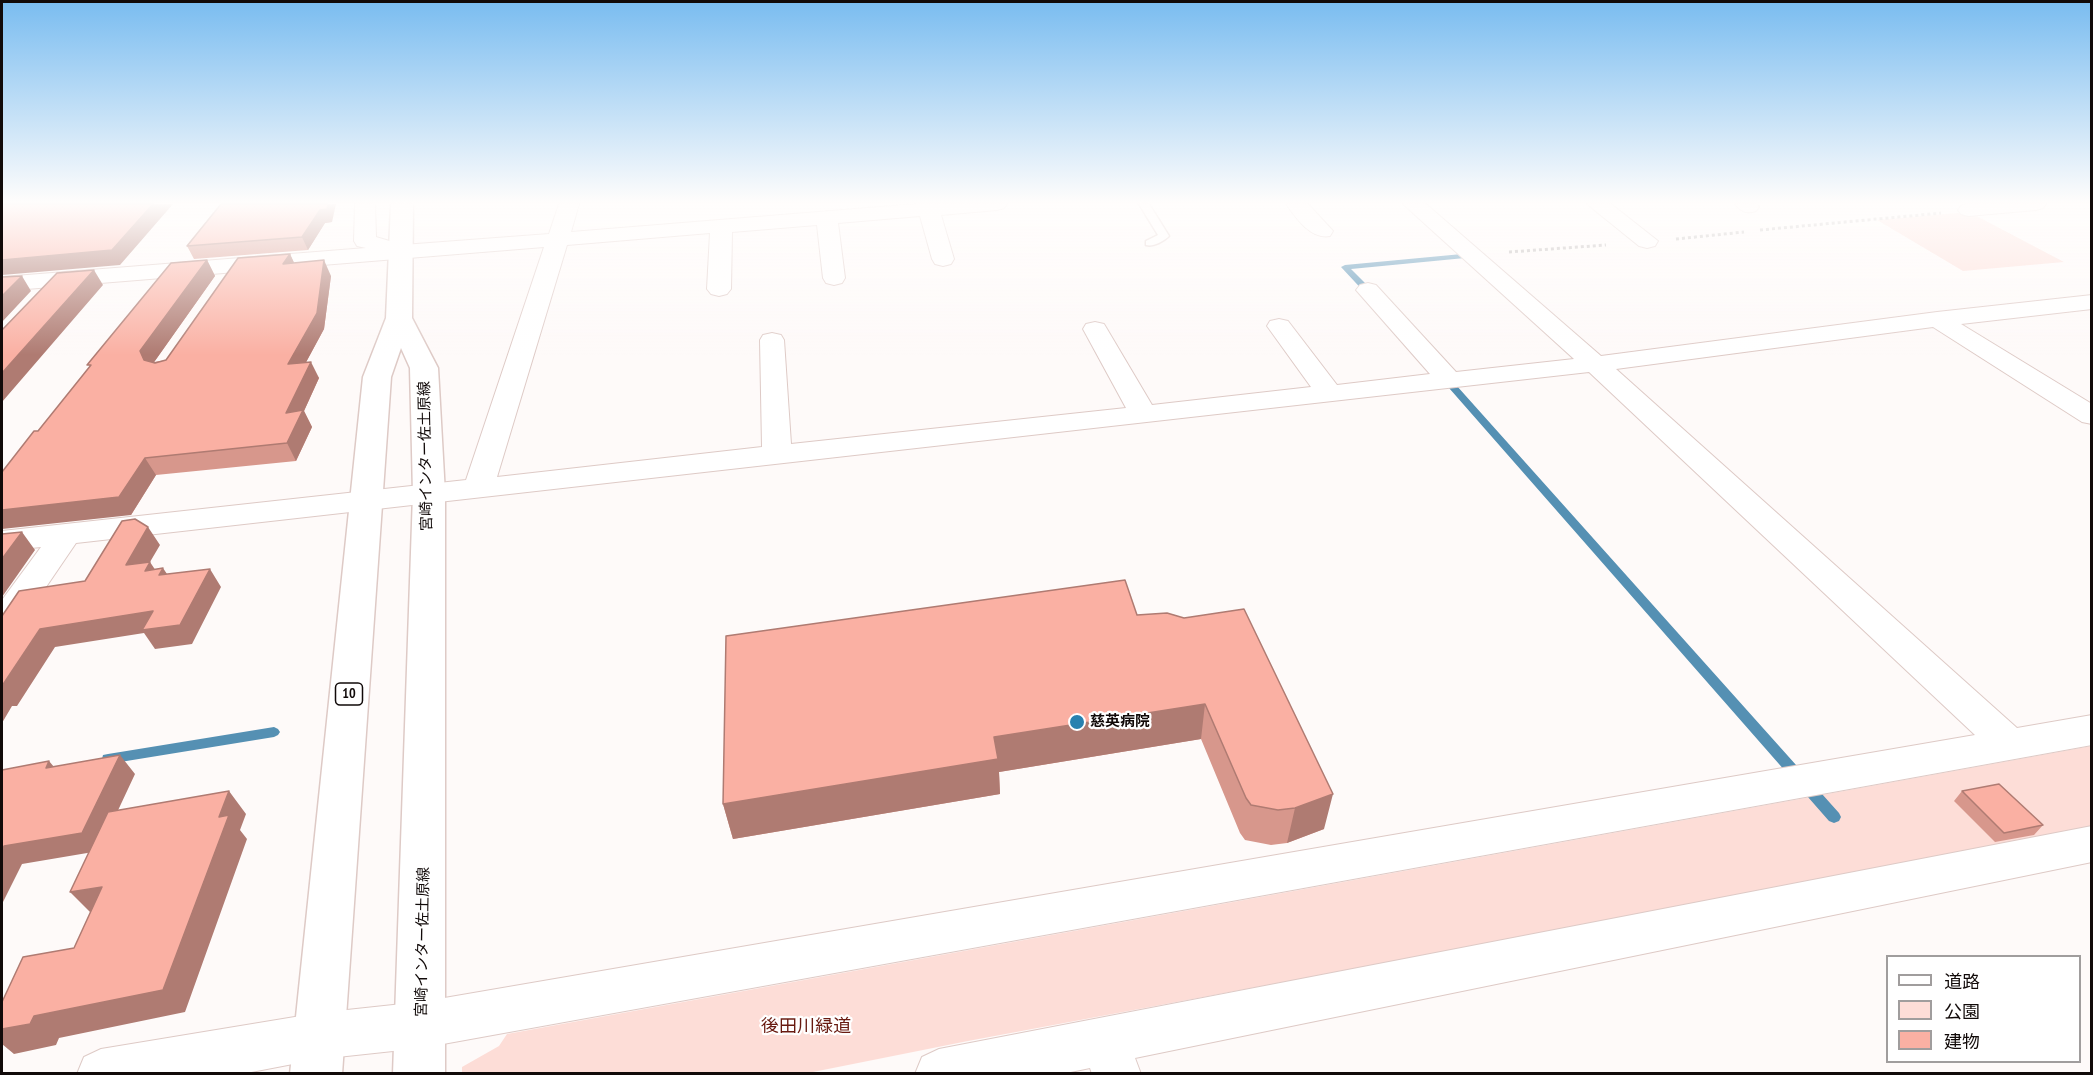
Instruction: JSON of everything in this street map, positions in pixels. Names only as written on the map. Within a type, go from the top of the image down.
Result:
[{"type":"main road","points":[[399,318],[400,254]]},
{"type":"main road","name":"宮崎インター佐土原線","points":[[399,318],[424,368],[429,494],[419,1074]]},
{"type":"main road","name":"10","points":[[318,1055],[377,377],[399,318]]},
{"type":"street","points":[[2,284],[360,254]]},
{"type":"street","points":[[478,490],[552,254]]},
{"type":"street","points":[[719,289],[720,254]]},
{"type":"street","points":[[831,254],[834,278]]},
{"type":"street","points":[[943,254],[944,259]]},
{"type":"street","points":[[1470,255],[1595,364],[2010,745]]},
{"type":"street","points":[[217,293],[237,264]]},
{"type":"street","points":[[34,305],[59,279]]},
{"type":"street","points":[[1368,290],[1450,381]]},
{"type":"street","points":[[2,541],[1450,381],[1938,319],[2091,302]]},
{"type":"street","points":[[1938,319],[2091,416]]},
{"type":"street","points":[[1279,326],[1330,394]]},
{"type":"street","points":[[1095,329],[1144,415]]},
{"type":"street","points":[[772,340],[777,456]]},
{"type":"street","points":[[2,625],[67,533]]},
{"type":"street","points":[[101,1074],[318,1055],[421,1025],[2091,730]]},
{"type":"street","points":[[939,1074],[1110,1058],[2091,844]]},
{"type":"path","points":[[1470,255],[1481,254]]},
{"type":"green space","points":[[1935,254],[2049,254],[2064,262],[1963,271]]},
{"type":"green space","name":"後田川緑道","points":[[2091,746],[2091,831],[808,1073],[462,1074],[462,1067],[499,1046],[507,1034]]},
{"type":"building","points":[[2,254],[66,254],[2,260]]},
{"type":"building","points":[[290,254],[283,264],[324,260],[317,313],[288,364],[311,362],[286,413],[303,410],[287,443],[145,458],[119,497],[2,510],[2,472],[34,431],[38,431],[91,365],[87,365],[171,263],[207,260],[140,351],[144,360],[155,363],[166,360],[238,258]]},
{"type":"building","points":[[94,270],[2,373],[2,330],[57,273]]},
{"type":"building","points":[[22,276],[2,296],[2,277]]},
{"type":"building","points":[[135,519],[148,527],[126,565],[150,562],[145,571],[163,568],[159,575],[210,569],[180,625],[142,630],[153,611],[40,629],[2,686],[2,616],[19,591],[85,581],[122,521]]},
{"type":"building","points":[[22,532],[2,559],[2,534]]},
{"type":"building","name":"慈英病院","points":[[1125,580],[1137,615],[1167,613],[1184,618],[1244,609],[1333,794],[1295,808],[1278,810],[1251,805],[1205,704],[994,737],[998,759],[723,804],[726,636]]},
{"type":"building","points":[[120,755],[82,833],[4,846],[2,851],[2,770],[49,761],[46,768]]},
{"type":"building","points":[[1999,784],[2043,825],[2004,833],[1962,791]]},
{"type":"building","points":[[229,791],[219,817],[229,815],[163,990],[34,1016],[30,1024],[2,1029],[2,1002],[23,957],[74,948],[102,887],[70,892],[108,812]]},
{"type":"waterway","points":[[1371,294],[1345,267],[1462,256]]},
{"type":"waterway","points":[[1445,378],[1834,817]]},
{"type":"waterway","points":[[108,759],[274,732]]},
{"type":"place","name":"慈英病院","points":[[1077,722]]}]
